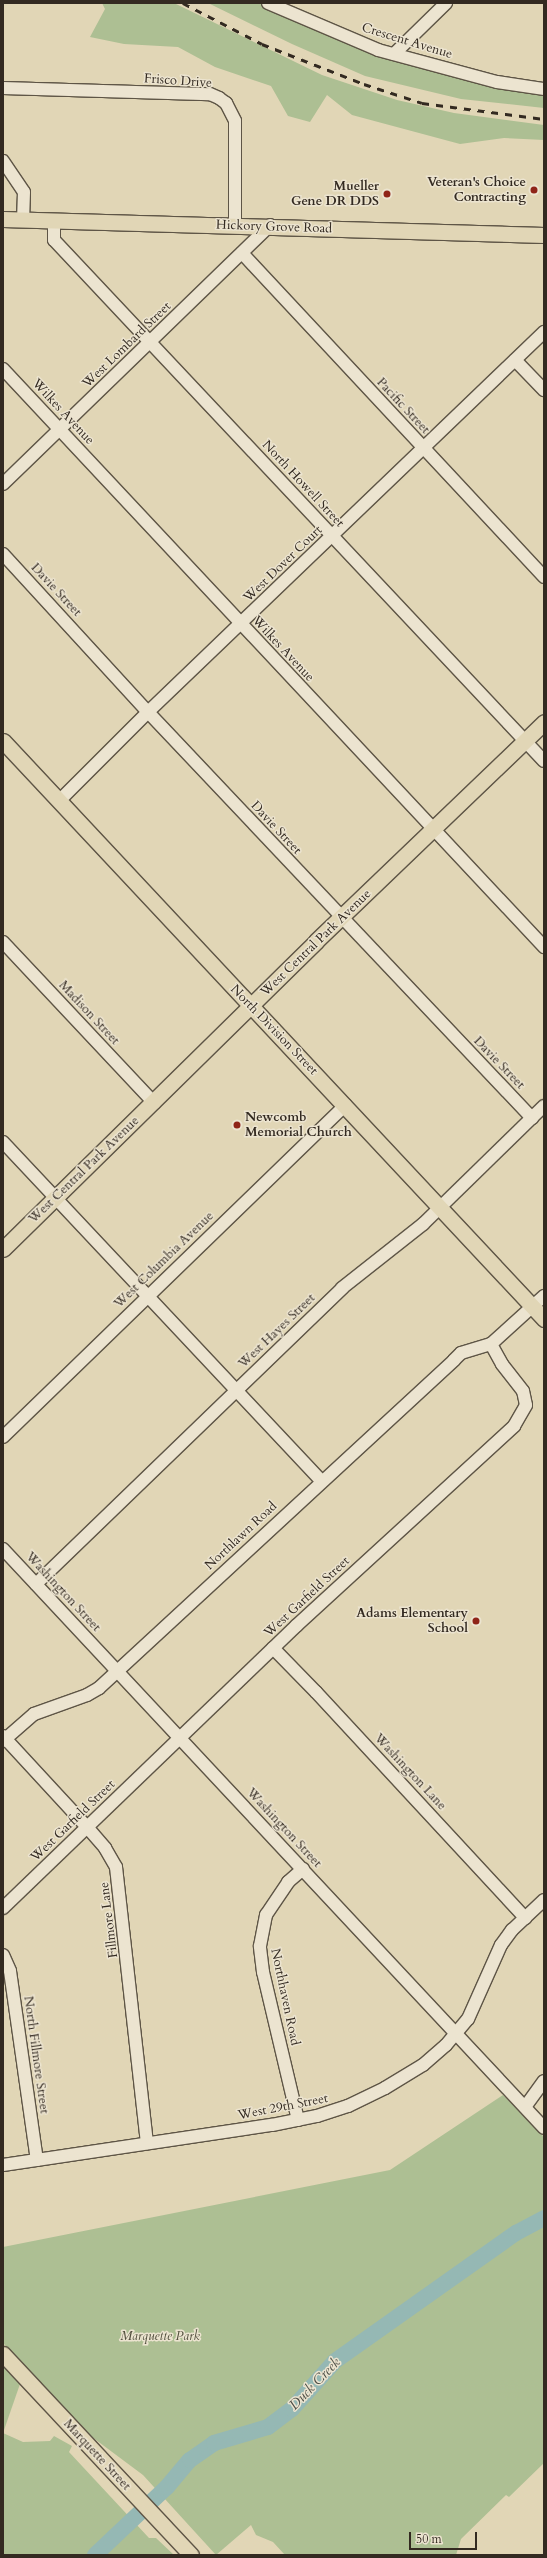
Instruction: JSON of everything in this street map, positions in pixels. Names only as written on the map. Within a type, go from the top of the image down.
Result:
[{"type":"main road","name":"Hickory Grove Road","points":[[10,222],[54,221],[235,224],[544,234]]},
{"type":"main road","name":"West Central Park Avenue","points":[[3,1249],[341,917],[544,722]]},
{"type":"main road","name":"North Division Street","points":[[3,741],[251,1007],[346,1105],[544,1319]]},
{"type":"main road","name":"Marquette Street","points":[[3,2354],[191,2555]]},
{"type":"street","name":"Crescent Avenue","points":[[268,3],[394,54],[497,82],[543,87]]},
{"type":"street","points":[[394,54],[446,3]]},
{"type":"street","name":"Frisco Drive","points":[[3,88],[210,94],[219,98],[226,103],[235,121],[235,224]]},
{"type":"street","points":[[3,160],[24,192],[10,222]]},
{"type":"street","name":"North Howell Street","points":[[54,221],[54,240],[151,341],[544,761]]},
{"type":"street","name":"West Lombard Street","points":[[3,484],[270,225]]},
{"type":"street","name":"Pacific Street","points":[[242,253],[544,577]]},
{"type":"street","name":"West Dover Court","points":[[60,801],[148,712],[544,332]]},
{"type":"street","points":[[515,360],[544,390]]},
{"type":"street","name":"Wilkes Avenue","points":[[3,369],[60,428],[240,624],[544,947]]},
{"type":"street","name":"Davie Street","points":[[3,554],[148,712],[532,1118]]},
{"type":"street","name":"Madison Street","points":[[3,942],[154,1102]]},
{"type":"street","name":"West Columbia Avenue","points":[[3,1437],[346,1105]]},
{"type":"street","name":"West Hayes Street","points":[[36,1584],[342,1288],[398,1246],[544,1106]]},
{"type":"street","points":[[3,1142],[321,1481]]},
{"type":"street","points":[[492,1344],[544,1296]]},
{"type":"street","name":"Northlawn Road","points":[[4,1738],[34,1714],[87,1695],[117,1671],[321,1481],[462,1353],[492,1344]]},
{"type":"street","name":"West Garfield Street","points":[[3,1908],[273,1648],[461,1477],[514,1426],[522,1414],[526,1404],[523,1391],[502,1364],[492,1344]]},
{"type":"street","name":"Washington Street","points":[[3,1549],[456,2032],[544,2128]]},
{"type":"street","name":"Washington Lane","points":[[273,1648],[316,1692],[525,1918]]},
{"type":"street","name":"Fillmore Lane","points":[[4,1738],[87,1827],[105,1848],[116,1867],[147,2143]]},
{"type":"street","name":"Northhaven Road","points":[[298,2120],[264,1972],[260,1946],[266,1915],[288,1882],[303,1869]]},
{"type":"street","name":"West 29th Street","points":[[3,2165],[298,2120],[348,2106],[385,2088],[423,2065],[468,2019],[500,1945],[544,1900]]},
{"type":"street","name":"North Fillmore Street","points":[[3,1955],[10,1971],[37,2160]]},
{"type":"street","points":[[525,2107],[544,2081]]},
{"type":"green space","points":[[102,3],[174,3],[322,75],[397,100],[454,113],[544,125],[544,140],[504,138],[460,144],[352,115],[327,95],[310,122],[288,116],[271,86],[215,67],[178,47],[124,44],[90,37],[105,9]]},
{"type":"green space","points":[[208,3],[259,3],[332,35],[544,92],[544,108],[461,99],[365,76],[292,44]]},
{"type":"green space","name":"Marquette Park","points":[[503,2095],[544,2137],[544,2463],[509,2497],[506,2495],[461,2539],[456,2555],[285,2555],[273,2542],[256,2535],[251,2525],[216,2555],[143,2475],[92,2437],[3,2343],[3,2247],[390,2170]]},
{"type":"green space","points":[[3,2366],[20,2384],[3,2433]]},
{"type":"green space","points":[[3,2433],[23,2442],[50,2441],[54,2436],[72,2446],[69,2452],[149,2538],[156,2538],[174,2555],[3,2555]]},
{"type":"waterway","name":"Duck Creek","points":[[95,2555],[167,2487],[190,2460],[214,2443],[268,2427],[292,2409],[335,2361],[516,2233],[544,2218]]},
{"type":"railway","points":[[183,3],[262,44],[364,84],[422,103],[544,119]]},
{"type":"place","name":"Veteran's Choice Contracting","points":[[534,190]]},
{"type":"place","name":"Mueller Gene DR DDS","points":[[387,194]]},
{"type":"place","name":"Newcomb Memorial Church","points":[[237,1125]]},
{"type":"place","name":"Adams Elementary School","points":[[476,1621]]}]
